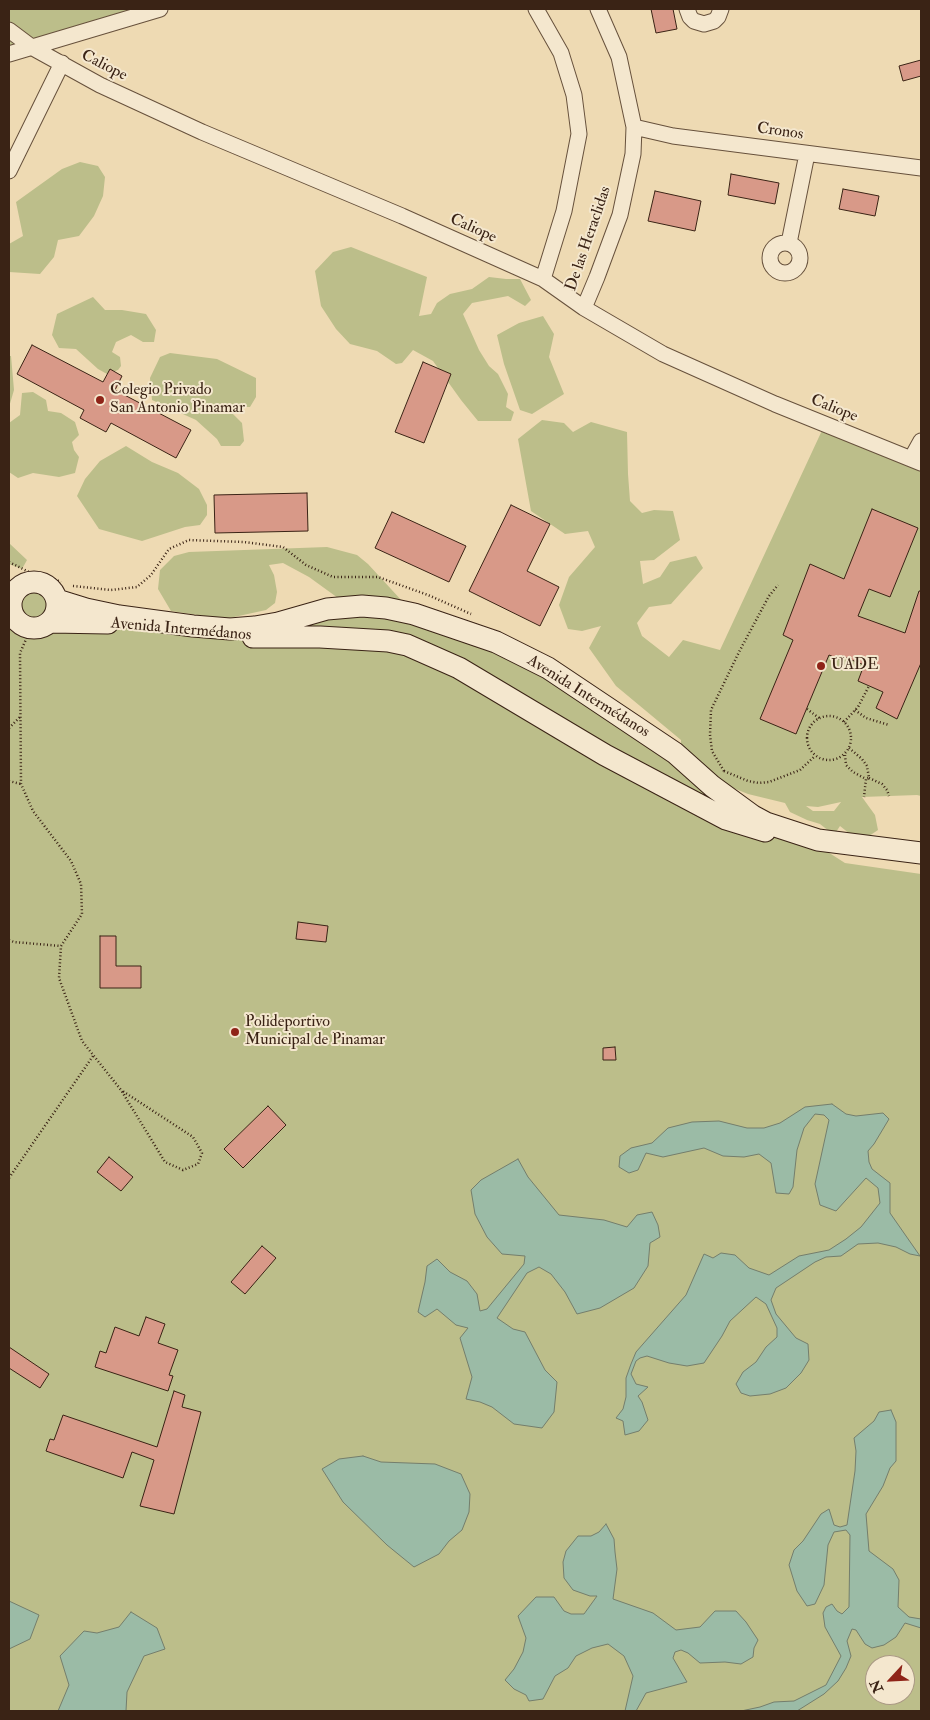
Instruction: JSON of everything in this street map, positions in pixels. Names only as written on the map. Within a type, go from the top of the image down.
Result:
[{"type":"main road","points":[[16,580],[40,582],[54,592],[58,600],[57,612],[41,625],[23,626],[16,620],[10,604],[12,596],[17,589],[16,580]]},
{"type":"main road","name":"Avenida Intermédanos","points":[[58,600],[86,609],[119,616],[193,626],[230,628],[255,627],[278,623],[328,609],[362,606],[386,608],[414,614],[496,642],[548,668],[675,752],[712,786],[753,816],[818,840],[921,853]]},
{"type":"main road","name":"Avenida Intermédanos","points":[[41,625],[118,624],[192,633],[388,641],[407,645],[458,668],[605,755],[726,819],[763,831],[817,844],[921,857]]},
{"type":"street","points":[[9,54],[160,9]]},
{"type":"street","name":"De las Heraclidas","points":[[536,9],[561,54],[574,95],[579,134],[564,211],[543,280]]},
{"type":"street","name":"De las Heraclidas","points":[[584,308],[598,277],[620,215],[634,154],[634,127],[620,58],[598,9]]},
{"type":"street","points":[[687,9],[694,21],[704,24],[714,21],[721,9]]},
{"type":"street","name":"Caliope","points":[[9,30],[33,48],[100,85],[202,132],[402,216],[543,280],[584,308],[663,354],[774,404],[916,461]]},
{"type":"street","points":[[9,171],[62,63]]},
{"type":"street","name":"Cronos","points":[[634,127],[672,136],[921,168]]},
{"type":"street","points":[[789,243],[807,154]]},
{"type":"street","points":[[916,461],[921,441]]},
{"type":"path","points":[[778,585],[769,596],[711,710],[710,735],[712,751],[724,771],[748,781],[759,783],[769,782],[800,770],[815,756]]},
{"type":"path","points":[[41,625],[20,653],[21,784],[34,810],[71,861],[81,884],[82,914],[61,946],[58,978],[82,1041],[121,1090],[165,1162],[183,1170],[198,1164],[202,1153],[193,1137],[121,1090]]},
{"type":"path","points":[[844,722],[855,710],[869,686]]},
{"type":"path","points":[[807,709],[819,718]]},
{"type":"path","points":[[855,710],[866,718],[889,725]]},
{"type":"path","points":[[831,715],[838,717],[844,722],[852,734],[852,741],[845,754],[832,761],[815,756],[808,746],[806,738],[811,724],[819,718],[831,715]]},
{"type":"path","points":[[9,728],[20,716]]},
{"type":"path","points":[[849,748],[867,766],[864,797]]},
{"type":"path","points":[[845,754],[846,765],[860,777],[882,784],[889,796]]},
{"type":"path","points":[[719,778],[724,771]]},
{"type":"path","points":[[9,781],[21,784]]},
{"type":"path","points":[[9,940],[61,946]]},
{"type":"path","points":[[9,1178],[94,1056]]},
{"type":"green space","points":[[9,9],[165,9],[9,51]]},
{"type":"green space","points":[[80,162],[98,166],[105,177],[103,196],[94,216],[79,236],[58,240],[54,257],[40,274],[9,272],[9,244],[23,236],[16,202],[62,169]]},
{"type":"green space","points":[[351,247],[427,277],[419,316],[431,314],[437,303],[450,294],[472,289],[489,277],[520,279],[531,300],[525,306],[508,296],[472,303],[463,314],[479,350],[489,366],[498,374],[508,394],[506,407],[514,412],[511,421],[478,421],[433,361],[413,350],[402,363],[396,364],[377,351],[350,344],[336,329],[321,306],[315,271],[333,252]]},
{"type":"green space","points":[[93,297],[105,310],[122,310],[146,314],[156,330],[154,342],[143,342],[131,335],[116,342],[112,352],[120,357],[121,366],[118,370],[107,374],[98,369],[76,349],[59,348],[52,335],[57,314]]},
{"type":"green space","points":[[543,316],[554,334],[549,357],[564,394],[532,414],[520,410],[504,364],[497,335],[519,323]]},
{"type":"green space","points":[[170,353],[217,359],[256,378],[256,397],[250,407],[237,407],[232,413],[242,423],[244,441],[240,446],[221,446],[217,439],[196,420],[152,400],[150,378],[160,357]]},
{"type":"green space","points":[[9,356],[11,356],[14,390],[9,407]]},
{"type":"green space","points":[[33,392],[46,400],[48,411],[61,413],[75,422],[79,435],[72,442],[74,450],[79,457],[75,473],[59,477],[33,473],[18,478],[9,472],[9,423],[20,415],[22,393]]},
{"type":"green space","points":[[542,420],[564,423],[573,432],[591,422],[627,432],[630,501],[642,513],[654,510],[673,511],[680,540],[654,560],[640,561],[643,584],[660,577],[670,562],[696,556],[703,568],[671,604],[649,607],[637,623],[642,636],[669,657],[683,640],[720,650],[825,424],[921,464],[921,796],[862,797],[875,815],[878,830],[860,842],[840,826],[834,835],[820,824],[790,812],[785,803],[748,794],[718,782],[845,863],[921,874],[921,1711],[9,1711],[9,584],[19,587],[24,583],[32,581],[40,582],[54,592],[217,632],[349,606],[309,577],[283,563],[269,565],[274,575],[277,592],[275,603],[266,610],[225,619],[171,611],[158,589],[160,570],[174,556],[189,552],[327,547],[357,555],[368,564],[414,614],[681,744],[681,740],[616,686],[589,648],[601,626],[582,631],[568,629],[559,605],[569,577],[595,547],[588,531],[565,534],[531,511],[518,439]],"holes":[[[841,802],[834,811],[813,811],[806,806],[818,807]]]},
{"type":"green space","points":[[126,446],[152,462],[178,473],[199,489],[207,505],[207,515],[200,525],[185,527],[142,541],[99,529],[77,496],[85,479],[100,461]]},
{"type":"green space","points":[[9,543],[27,560],[22,569],[9,564]]},
{"type":"shaded area","points":[[832,1104],[846,1114],[856,1116],[883,1113],[889,1119],[868,1151],[869,1162],[872,1169],[890,1183],[890,1213],[920,1256],[910,1254],[896,1247],[878,1243],[858,1244],[841,1256],[826,1257],[815,1262],[776,1288],[771,1300],[776,1314],[796,1338],[808,1344],[809,1360],[801,1373],[786,1388],[770,1394],[750,1396],[741,1393],[736,1384],[743,1372],[756,1362],[766,1347],[777,1337],[777,1328],[766,1304],[756,1297],[730,1321],[704,1363],[687,1366],[647,1356],[640,1358],[636,1361],[631,1374],[636,1384],[648,1387],[638,1396],[648,1420],[639,1431],[625,1435],[623,1421],[616,1418],[623,1409],[626,1397],[626,1378],[636,1352],[686,1295],[704,1254],[713,1258],[721,1253],[735,1255],[749,1268],[769,1275],[799,1256],[829,1250],[846,1239],[861,1227],[880,1203],[878,1188],[866,1178],[836,1211],[820,1205],[815,1184],[829,1120],[824,1115],[815,1114],[804,1128],[797,1150],[793,1187],[789,1194],[776,1193],[771,1163],[759,1154],[744,1157],[723,1156],[704,1148],[663,1157],[646,1153],[638,1170],[629,1173],[619,1167],[620,1156],[631,1148],[652,1143],[668,1128],[692,1122],[719,1121],[747,1128],[764,1128],[780,1123],[805,1107]]},
{"type":"shaded area","points":[[518,1159],[528,1177],[559,1215],[604,1220],[627,1227],[637,1215],[652,1212],[658,1225],[660,1237],[650,1243],[648,1266],[634,1288],[600,1308],[577,1314],[565,1292],[551,1274],[539,1267],[527,1273],[497,1318],[513,1329],[525,1332],[545,1370],[557,1382],[554,1412],[542,1428],[514,1424],[492,1407],[466,1399],[472,1377],[460,1338],[468,1328],[456,1325],[437,1309],[425,1317],[418,1312],[427,1266],[437,1259],[450,1272],[467,1281],[477,1294],[480,1311],[487,1309],[524,1264],[525,1256],[502,1254],[487,1237],[475,1214],[471,1190],[481,1180]]},
{"type":"shaded area","points":[[891,1410],[896,1422],[896,1461],[890,1468],[883,1486],[866,1514],[869,1551],[893,1569],[899,1580],[898,1607],[909,1617],[921,1619],[921,1628],[905,1623],[896,1637],[884,1645],[872,1648],[865,1644],[856,1630],[852,1629],[847,1641],[851,1656],[846,1668],[838,1681],[824,1694],[797,1711],[741,1711],[774,1702],[794,1701],[826,1685],[841,1656],[825,1627],[823,1613],[826,1607],[832,1604],[842,1614],[849,1607],[850,1535],[846,1530],[834,1532],[828,1545],[824,1585],[815,1604],[807,1606],[797,1591],[789,1565],[794,1550],[803,1541],[821,1514],[829,1509],[834,1525],[840,1527],[847,1525],[855,1471],[856,1451],[854,1438],[874,1421],[879,1412]]},
{"type":"shaded area","points":[[363,1456],[381,1462],[435,1464],[461,1474],[470,1494],[469,1512],[462,1530],[449,1541],[439,1554],[414,1567],[387,1545],[343,1502],[322,1469],[339,1459]]},
{"type":"shaded area","points":[[606,1524],[614,1539],[617,1569],[613,1599],[653,1613],[676,1630],[700,1627],[715,1611],[736,1611],[758,1640],[754,1648],[753,1657],[741,1664],[725,1662],[700,1663],[688,1653],[681,1650],[675,1652],[673,1658],[687,1682],[646,1693],[636,1711],[625,1711],[633,1676],[624,1656],[608,1644],[592,1648],[576,1656],[568,1668],[555,1676],[543,1699],[529,1701],[526,1695],[514,1689],[505,1680],[514,1669],[523,1652],[526,1638],[518,1616],[536,1597],[554,1597],[564,1611],[571,1614],[584,1614],[597,1596],[590,1596],[573,1590],[564,1578],[563,1562],[566,1551],[578,1536],[591,1536],[599,1532]]},
{"type":"shaded area","points":[[9,1601],[39,1615],[30,1639],[9,1649]]},
{"type":"shaded area","points":[[131,1612],[157,1628],[165,1649],[144,1656],[127,1692],[126,1711],[58,1711],[69,1685],[60,1656],[84,1631],[97,1633],[119,1627]]},
{"type":"building","points":[[651,9],[673,9],[677,29],[656,33]]},
{"type":"building","points":[[921,60],[921,76],[903,81],[899,66]]},
{"type":"building","points":[[731,174],[779,183],[775,204],[728,195]]},
{"type":"building","points":[[843,189],[879,196],[875,216],[839,209]]},
{"type":"building","points":[[655,191],[701,201],[695,231],[648,221]]},
{"type":"building","name":"Colegio Privado San Antonio Pinamar","points":[[32,345],[103,382],[110,369],[122,376],[115,390],[191,430],[176,458],[111,423],[106,432],[80,418],[84,410],[17,374]]},
{"type":"building","points":[[423,362],[451,374],[424,443],[395,432]]},
{"type":"building","points":[[307,493],[308,531],[215,533],[214,495]]},
{"type":"building","points":[[511,505],[550,524],[527,571],[559,587],[540,626],[469,591]]},
{"type":"building","points":[[872,509],[918,528],[890,597],[869,589],[858,616],[905,633],[919,591],[921,591],[921,663],[897,719],[876,708],[883,692],[858,681],[864,665],[842,656],[841,660],[829,655],[796,734],[760,719],[793,640],[783,635],[810,564],[844,579]]},
{"type":"building","points":[[392,512],[466,546],[449,582],[375,548]]},
{"type":"building","points":[[298,922],[328,926],[326,942],[296,939]]},
{"type":"building","points":[[100,936],[116,936],[116,966],[141,966],[141,988],[100,988]]},
{"type":"building","points":[[615,1047],[616,1060],[603,1060],[603,1048]]},
{"type":"building","points":[[268,1106],[286,1125],[243,1168],[224,1149]]},
{"type":"building","points":[[109,1157],[133,1177],[121,1191],[97,1172]]},
{"type":"building","points":[[262,1246],[276,1258],[245,1294],[231,1282]]},
{"type":"building","points":[[146,1317],[165,1324],[158,1343],[178,1350],[169,1375],[173,1376],[168,1391],[95,1367],[100,1351],[106,1353],[115,1327],[139,1336]]},
{"type":"building","points":[[9,1347],[49,1374],[40,1388],[9,1368]]},
{"type":"building","points":[[174,1391],[185,1395],[182,1407],[201,1412],[174,1514],[140,1506],[154,1460],[132,1452],[123,1478],[46,1451],[50,1439],[54,1440],[63,1415],[157,1447]]},
{"type":"place","name":"Colegio Privado San Antonio Pinamar","points":[[100,400]]},
{"type":"place","name":"UADE","points":[[821,666]]},
{"type":"place","name":"Polideportivo Municipal de Pinamar","points":[[235,1032]]}]
